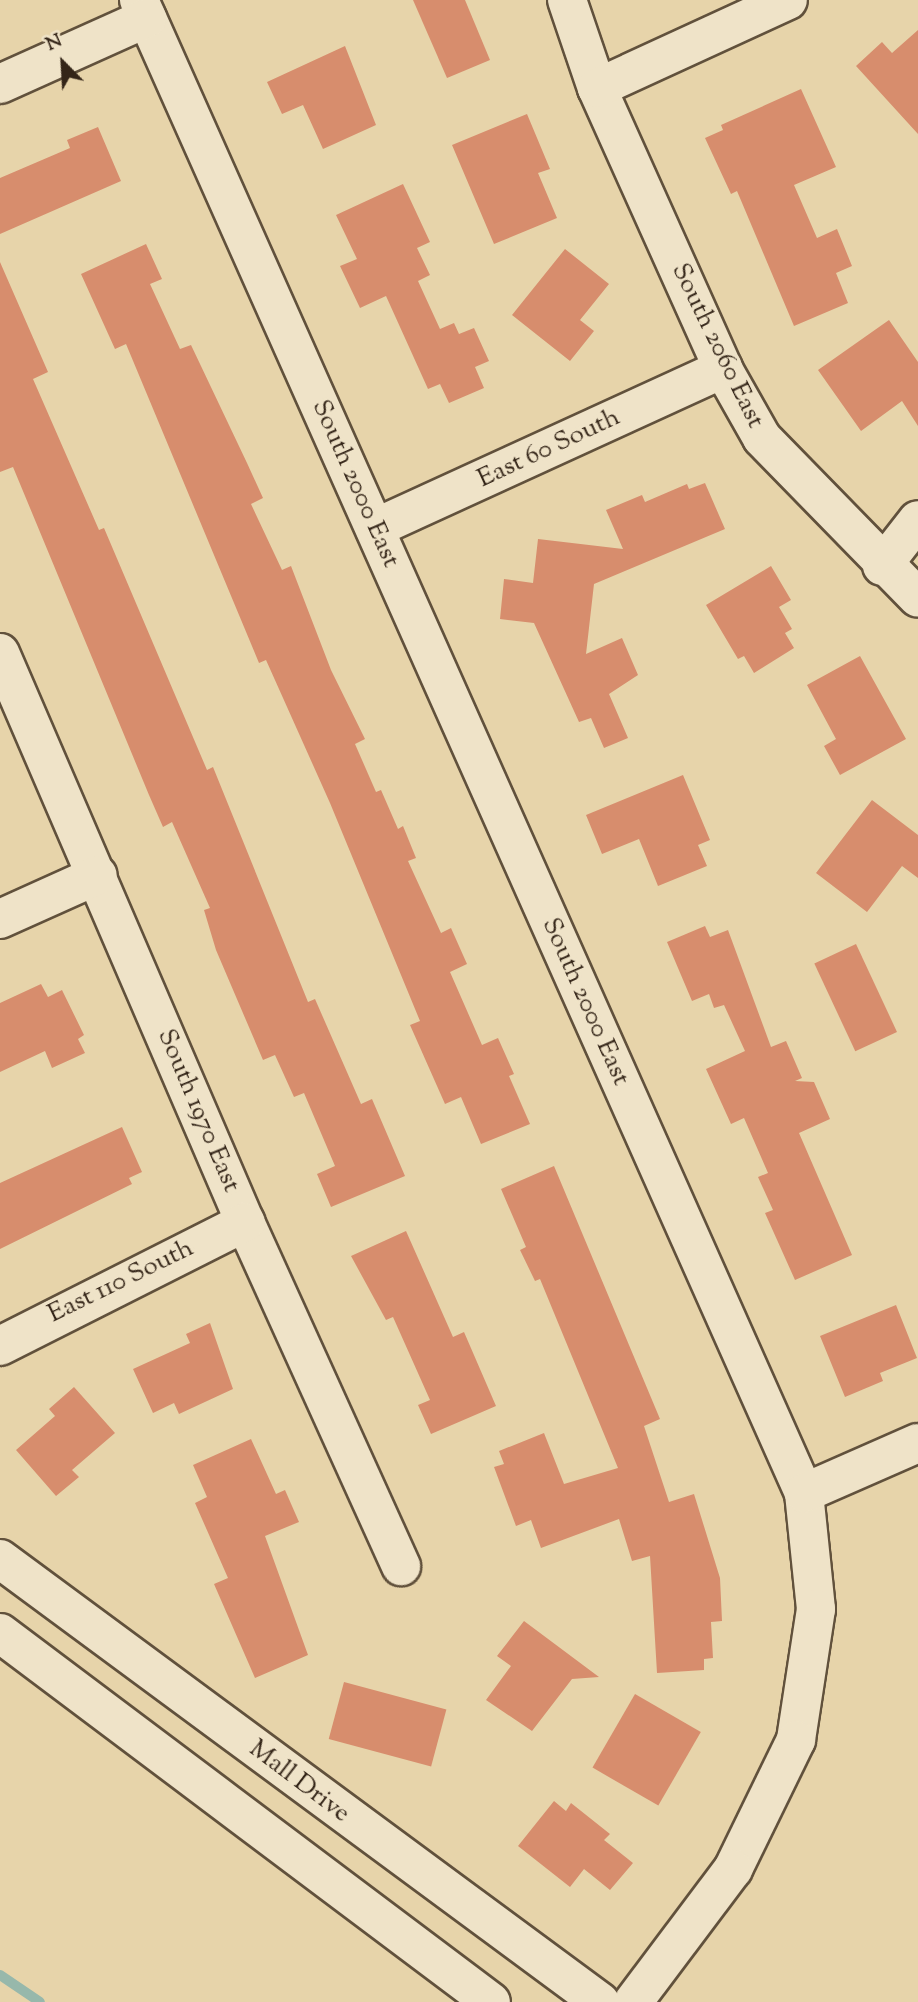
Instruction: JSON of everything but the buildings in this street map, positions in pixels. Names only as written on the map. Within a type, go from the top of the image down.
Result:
[{"type":"street","name":"South 2060 East","points":[[567,0],[597,88],[723,369],[762,438],[882,566],[918,598]]},
{"type":"street","points":[[597,88],[788,0]]},
{"type":"street","points":[[0,84],[143,9]]},
{"type":"street","name":"South 2000 East","points":[[143,9],[804,1493],[816,1609],[796,1740],[733,1869],[633,2002]]},
{"type":"street","name":"East 60 South","points":[[374,528],[723,369]]},
{"type":"street","points":[[882,566],[918,520]]},
{"type":"street","name":"South 1970 East","points":[[0,653],[98,875],[245,1222],[401,1566]]},
{"type":"street","points":[[0,919],[98,875]]},
{"type":"street","name":"East 110 South","points":[[0,1346],[245,1222]]},
{"type":"street","points":[[804,1493],[918,1443]]},
{"type":"street","name":"Mall Drive","points":[[0,1559],[600,2002]]},
{"type":"street","points":[[0,1633],[491,2002]]},
{"type":"waterway","points":[[0,1975],[40,2002]]}]
